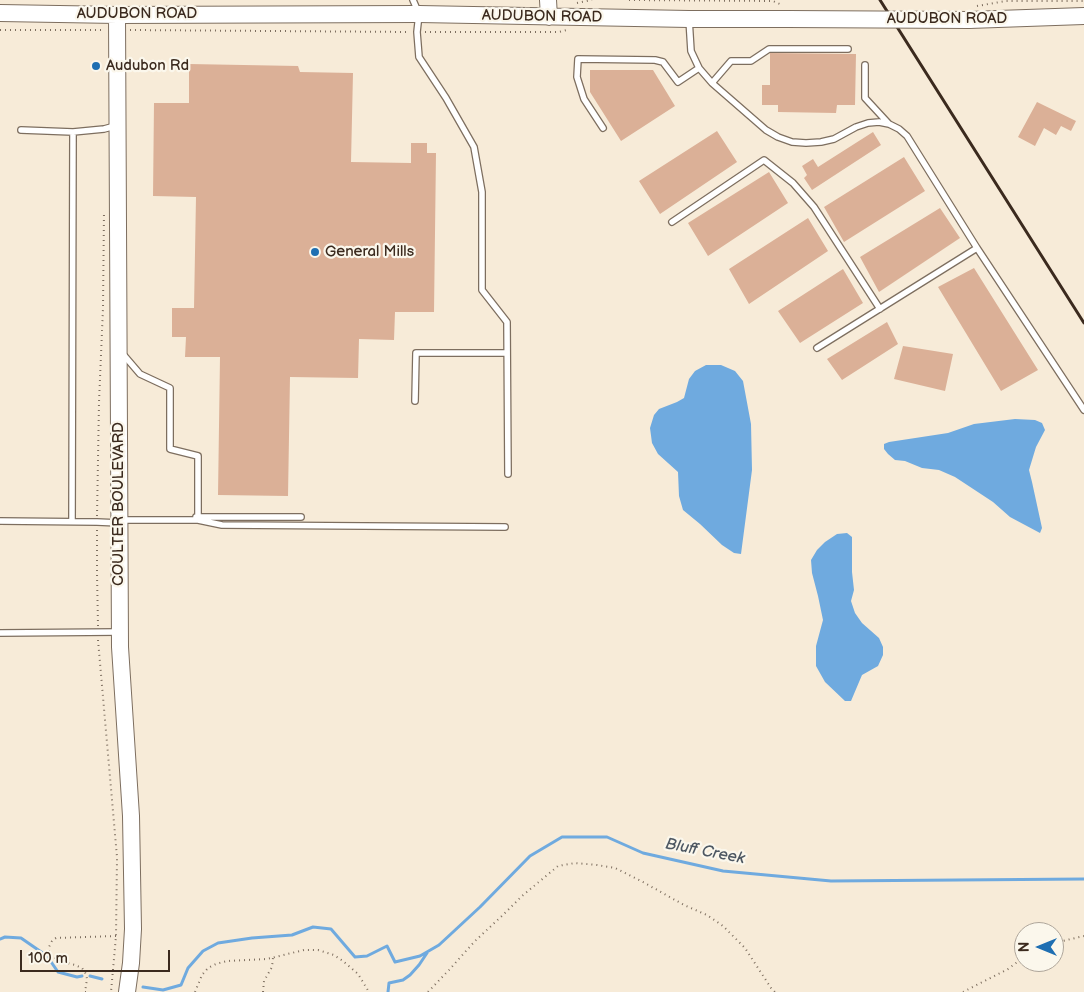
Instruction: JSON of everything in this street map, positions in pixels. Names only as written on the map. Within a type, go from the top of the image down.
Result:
[{"type":"street","points":[[548,0],[549,17]]},
{"type":"street","name":"AUDUBON ROAD","points":[[0,13],[117,22],[416,7],[549,17],[689,19],[788,14],[969,13],[1084,16]]},
{"type":"street","name":"COULTER BOULEVARD","points":[[117,22],[119,632],[131,816],[132,929],[127,992]]},
{"type":"lane","points":[[416,7],[419,57],[446,98],[474,147],[482,192],[482,290],[507,322],[508,474]]},
{"type":"lane","points":[[689,19],[691,51],[699,68],[712,83],[766,130],[778,137],[792,142],[820,142],[834,139],[856,127],[879,122],[889,124],[908,136],[978,248],[1084,410]]},
{"type":"lane","points":[[712,83],[731,61],[751,61],[768,49],[848,49]]},
{"type":"lane","points":[[603,128],[584,99],[577,77],[578,59],[655,60],[662,62],[678,82],[699,68]]},
{"type":"lane","points":[[865,65],[865,98],[889,124]]},
{"type":"lane","points":[[21,130],[73,132],[117,126]]},
{"type":"lane","points":[[72,521],[73,132]]},
{"type":"lane","points":[[672,222],[764,160],[793,183],[814,207],[880,309]]},
{"type":"lane","points":[[817,348],[978,248]]},
{"type":"lane","points":[[118,348],[140,374],[170,388],[170,448],[198,456],[198,519]]},
{"type":"lane","points":[[415,402],[416,353],[507,353]]},
{"type":"lane","points":[[0,521],[97,522],[301,517]]},
{"type":"lane","points":[[198,519],[222,526],[505,527]]},
{"type":"lane","points":[[0,633],[119,632]]},
{"type":"path","points":[[0,30],[117,22],[417,32],[559,32],[567,31],[566,4],[592,0]]},
{"type":"path","points":[[629,0],[772,1],[788,14]]},
{"type":"path","points":[[969,13],[1006,1],[1084,1]]},
{"type":"path","points":[[104,209],[97,574],[98,646],[117,857],[116,936],[111,992]]},
{"type":"path","points":[[428,992],[475,941],[522,896],[558,866],[575,863],[597,864],[615,868],[684,905],[707,915],[723,926],[745,948],[775,992]]},
{"type":"path","points":[[85,992],[86,974],[82,968],[60,962],[52,956],[49,953],[49,947],[52,941],[56,938],[116,936]]},
{"type":"path","points":[[1064,941],[1084,936]]},
{"type":"path","points":[[194,992],[202,975],[208,968],[216,964],[274,958],[304,950],[318,950],[334,955],[358,974],[369,992]]},
{"type":"path","points":[[262,992],[264,981],[272,967],[274,958]]},
{"type":"path","points":[[963,992],[1014,964]]},
{"type":"water","points":[[706,365],[721,365],[735,371],[743,381],[751,424],[752,470],[741,554],[734,553],[722,545],[683,510],[679,496],[678,472],[658,454],[652,443],[650,428],[654,415],[659,409],[684,398],[689,379],[695,371]]},
{"type":"water","points":[[1015,419],[1035,420],[1042,423],[1045,430],[1036,447],[1029,470],[1042,528],[1040,533],[1010,517],[993,502],[955,477],[939,470],[922,468],[905,461],[895,460],[884,449],[884,444],[889,442],[948,433],[974,424]]},
{"type":"water","points":[[847,533],[852,537],[854,590],[851,601],[855,613],[862,623],[879,638],[883,647],[883,655],[878,666],[862,675],[851,701],[845,701],[825,682],[816,666],[816,646],[823,620],[812,573],[811,560],[825,542],[837,534]]},
{"type":"building","points":[[770,53],[856,54],[855,105],[837,105],[836,113],[778,112],[778,105],[762,105],[762,85],[770,85]]},
{"type":"building","name":"General Mills","points":[[189,64],[298,66],[300,72],[353,73],[351,162],[411,163],[411,143],[427,143],[427,153],[436,153],[434,312],[395,312],[394,340],[359,339],[358,378],[290,377],[288,496],[218,495],[220,357],[185,357],[186,337],[172,337],[172,308],[194,308],[196,197],[153,196],[154,103],[189,103]]},
{"type":"building","points":[[590,70],[653,70],[675,106],[621,141],[590,92]]},
{"type":"building","points":[[1037,102],[1076,121],[1071,131],[1061,126],[1056,135],[1044,128],[1035,146],[1018,137]]},
{"type":"building","points":[[717,131],[737,162],[660,214],[639,181]]},
{"type":"building","points":[[873,132],[881,145],[812,190],[804,178],[807,175],[802,166],[813,159],[818,167]]},
{"type":"building","points":[[904,157],[925,191],[844,242],[824,207]]},
{"type":"building","points":[[769,172],[788,203],[708,256],[688,223]]},
{"type":"building","points":[[940,208],[960,238],[879,292],[860,257]]},
{"type":"building","points":[[808,218],[828,251],[749,304],[729,269]]},
{"type":"building","points":[[974,268],[1038,370],[1001,391],[938,287]]},
{"type":"building","points":[[843,269],[863,303],[800,343],[778,311]]},
{"type":"building","points":[[887,322],[898,344],[842,380],[827,359]]},
{"type":"building","points":[[903,346],[953,354],[945,391],[894,379]]},
{"type":"waterway","name":"Bluff Creek","points":[[143,987],[163,990],[181,985],[188,968],[203,951],[218,943],[292,935],[313,927],[331,929],[355,957],[367,956],[387,946],[395,962],[420,956],[439,945],[480,907],[530,856],[562,837],[607,837],[643,853],[723,871],[831,881],[1084,879]]},
{"type":"waterway","points":[[0,939],[5,937],[21,938],[47,956],[58,972],[77,977],[82,976]]},
{"type":"waterway","name":"Bluff Creek","points":[[388,992],[389,983],[403,980],[410,975],[427,953]]},
{"type":"waterway","points":[[90,976],[102,979]]},
{"type":"railway","points":[[880,0],[1084,323]]},
{"type":"place","name":"Audubon Rd","points":[[96,66]]},
{"type":"place","name":"General Mills","points":[[315,252]]}]
